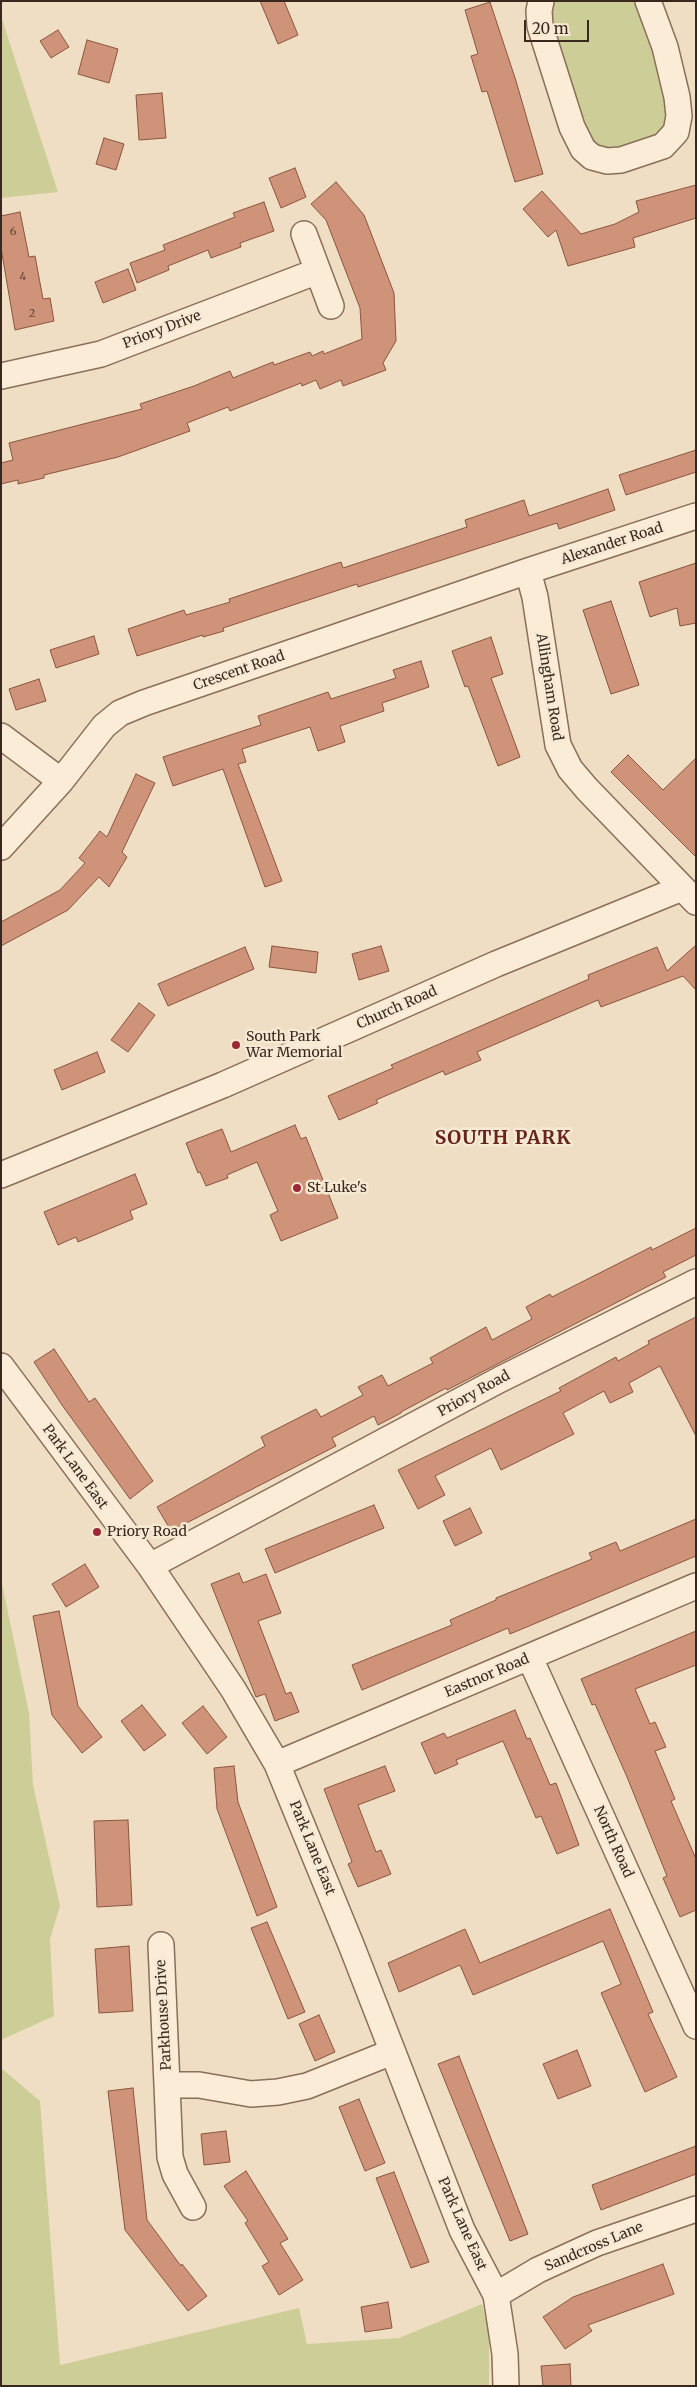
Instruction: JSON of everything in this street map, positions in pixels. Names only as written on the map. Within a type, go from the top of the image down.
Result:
[{"type":"street","points":[[541,1],[539,11],[540,26],[572,127],[583,149],[592,157],[606,161],[621,160],[664,146],[676,132],[679,116],[677,97],[665,47],[648,1]]},
{"type":"street","points":[[304,234],[331,306]]},
{"type":"street","name":"Priory Drive","points":[[1,376],[101,354],[318,271]]},
{"type":"street","name":"Alexander Road","points":[[528,571],[696,516]]},
{"type":"street","name":"Crescent Road","points":[[1,847],[60,781],[89,743],[120,713],[144,703],[528,571]]},
{"type":"street","name":"Allingham Road","points":[[528,571],[535,598],[558,745],[570,769],[587,789],[691,894]]},
{"type":"street","points":[[1,736],[60,781]]},
{"type":"street","name":"Church Road","points":[[1,1175],[223,1085],[496,964],[691,894]]},
{"type":"street","name":"Priory Road","points":[[150,1566],[499,1380],[696,1282]]},
{"type":"street","name":"Park Lane East","points":[[1,1366],[150,1566],[233,1689],[277,1764],[352,1947],[462,2230],[496,2295],[505,2354],[506,2386]]},
{"type":"street","name":"Eastnor Road","points":[[277,1764],[696,1586]]},
{"type":"street","name":"North Road","points":[[530,1658],[696,2026]]},
{"type":"street","name":"Parkhouse Drive","points":[[161,1945],[170,2157],[175,2174],[193,2207]]},
{"type":"street","name":"Parkhouse Drive","points":[[167,2085],[198,2085],[251,2094],[278,2092],[306,2086],[392,2052]]},
{"type":"street","name":"Sandcross Lane","points":[[496,2295],[538,2270],[597,2243],[696,2210]]},
{"type":"green space","points":[[552,1],[639,1],[669,94],[666,122],[658,135],[632,152],[603,149],[589,140],[549,14]]},
{"type":"green space","points":[[1,16],[58,192],[1,198]]},
{"type":"green space","points":[[1,1579],[29,1713],[33,1785],[60,1906],[50,1939],[54,2016],[1,2040]]},
{"type":"green space","points":[[1,2068],[40,2101],[60,2365],[299,2308],[307,2344],[399,2338],[482,2304],[489,2334],[489,2386],[1,2386]]},
{"type":"building","points":[[260,1],[284,1],[298,35],[278,44]]},
{"type":"building","points":[[490,2],[516,81],[543,174],[515,182],[487,91],[482,92],[471,56],[478,54],[465,10]]},
{"type":"building","points":[[58,30],[69,47],[51,58],[40,41]]},
{"type":"building","points":[[87,40],[118,49],[109,83],[78,74]]},
{"type":"building","points":[[162,93],[166,138],[139,140],[136,95]]},
{"type":"building","points":[[104,138],[124,144],[116,170],[96,164]]},
{"type":"building","points":[[295,168],[306,197],[281,208],[269,178]]},
{"type":"building","points":[[336,182],[364,215],[394,293],[396,341],[383,363],[386,370],[343,386],[341,380],[320,389],[316,380],[302,386],[301,383],[230,411],[228,407],[187,423],[190,431],[118,457],[44,475],[44,478],[18,484],[18,480],[1,484],[1,463],[13,460],[9,443],[142,409],[140,404],[194,386],[230,371],[233,378],[273,362],[274,365],[310,352],[312,356],[323,351],[324,354],[362,339],[360,308],[326,220],[311,204]]},
{"type":"building","points":[[696,185],[696,218],[633,238],[635,247],[568,266],[556,230],[548,237],[523,209],[542,191],[581,234],[615,224],[639,212],[636,201]]},
{"type":"building","points":[[264,202],[274,231],[240,243],[241,247],[211,258],[208,250],[168,266],[169,270],[137,283],[130,263],[165,250],[163,245],[235,217],[233,213]]},
{"type":"building","points":[[20,212],[29,257],[35,256],[43,299],[50,298],[54,321],[15,330],[1,248],[1,216]]},
{"type":"building","points":[[128,269],[136,290],[103,303],[95,282]]},
{"type":"building","points":[[696,450],[696,472],[626,495],[619,475]]},
{"type":"building","points":[[608,489],[615,510],[559,529],[557,523],[358,587],[357,584],[223,628],[224,631],[203,637],[203,635],[137,656],[128,629],[184,610],[186,615],[230,602],[229,599],[341,562],[343,568],[467,527],[465,520],[524,500],[529,516]]},
{"type":"building","points":[[696,563],[696,623],[680,626],[677,608],[650,617],[639,582]]},
{"type":"building","points":[[611,601],[639,685],[611,694],[583,610]]},
{"type":"building","points":[[94,636],[99,654],[56,668],[50,650]]},
{"type":"building","points":[[491,637],[503,674],[491,678],[520,757],[498,766],[468,686],[465,687],[452,651]]},
{"type":"building","points":[[421,661],[429,687],[382,703],[384,711],[340,726],[345,742],[318,751],[310,727],[242,749],[246,762],[238,764],[282,881],[265,887],[223,769],[173,786],[163,757],[261,725],[258,716],[328,692],[331,699],[396,678],[393,670]]},
{"type":"building","points":[[39,679],[46,701],[16,710],[9,689]]},
{"type":"building","points":[[628,755],[663,790],[696,758],[696,857],[611,772]]},
{"type":"building","points":[[136,774],[155,783],[122,852],[127,857],[109,887],[99,877],[68,910],[1,946],[1,922],[60,890],[85,863],[79,858],[100,831],[107,837]]},
{"type":"building","points":[[696,945],[696,990],[683,976],[601,1007],[598,1000],[477,1052],[481,1060],[445,1075],[443,1071],[376,1100],[378,1103],[339,1120],[328,1096],[393,1068],[391,1065],[589,979],[588,975],[657,947],[667,971]]},
{"type":"building","points":[[272,946],[318,952],[316,973],[269,967]]},
{"type":"building","points":[[381,946],[389,971],[359,980],[352,954]]},
{"type":"building","points":[[245,947],[254,969],[168,1006],[158,984]]},
{"type":"building","points":[[139,1003],[155,1015],[128,1052],[111,1040]]},
{"type":"building","points":[[97,1052],[105,1072],[62,1090],[54,1070]]},
{"type":"building","name":"St Luke's","points":[[295,1125],[301,1139],[306,1137],[338,1218],[281,1241],[270,1215],[278,1211],[257,1162],[227,1175],[228,1178],[206,1186],[200,1172],[198,1173],[186,1143],[222,1129],[231,1152]]},
{"type":"building","points":[[135,1174],[147,1204],[130,1211],[133,1219],[78,1242],[76,1237],[58,1245],[44,1212]]},
{"type":"building","points":[[696,1228],[696,1255],[663,1272],[666,1277],[447,1390],[446,1388],[378,1425],[374,1416],[332,1438],[336,1446],[171,1531],[157,1507],[265,1446],[261,1437],[316,1409],[321,1417],[363,1395],[358,1387],[382,1375],[388,1386],[433,1363],[430,1358],[486,1327],[492,1340],[532,1319],[526,1307],[550,1294],[552,1297],[651,1247],[652,1250]]},
{"type":"building","points":[[696,1317],[696,1436],[660,1366],[629,1383],[633,1392],[610,1403],[604,1391],[563,1413],[574,1434],[501,1470],[491,1448],[435,1476],[445,1495],[418,1509],[398,1470],[561,1391],[559,1388],[616,1357],[618,1361],[649,1344],[648,1341]]},
{"type":"building","points":[[54,1349],[89,1402],[95,1398],[153,1481],[130,1499],[62,1405],[34,1362]]},
{"type":"building","points":[[374,1505],[384,1528],[275,1573],[265,1549]]},
{"type":"building","points":[[470,1508],[482,1533],[455,1546],[443,1521]]},
{"type":"building","points":[[696,1519],[696,1556],[510,1634],[508,1628],[362,1690],[352,1665],[452,1625],[450,1620],[496,1600],[496,1598],[592,1559],[589,1553],[616,1542],[620,1551]]},
{"type":"building","points":[[85,1564],[99,1587],[66,1607],[52,1584]]},
{"type":"building","points":[[239,1573],[243,1583],[266,1574],[281,1613],[258,1621],[286,1694],[291,1692],[299,1712],[275,1721],[265,1694],[256,1697],[211,1584]]},
{"type":"building","points":[[59,1611],[78,1706],[102,1737],[82,1753],[52,1715],[33,1616]]},
{"type":"building","points":[[696,1631],[696,1665],[635,1689],[650,1724],[655,1722],[666,1747],[655,1751],[675,1799],[671,1801],[696,1859],[696,1910],[680,1917],[663,1878],[667,1876],[627,1777],[595,1704],[592,1705],[581,1679]]},
{"type":"building","points":[[142,1705],[166,1735],[144,1751],[121,1721]]},
{"type":"building","points":[[203,1706],[227,1737],[207,1754],[182,1723]]},
{"type":"building","points":[[515,1710],[527,1739],[530,1738],[550,1785],[556,1783],[579,1845],[557,1854],[541,1816],[536,1818],[503,1741],[456,1760],[458,1764],[435,1774],[421,1743],[444,1733],[447,1738]]},
{"type":"building","points":[[234,1766],[238,1802],[277,1907],[257,1916],[217,1809],[214,1768]]},
{"type":"building","points":[[385,1766],[395,1791],[358,1805],[376,1852],[381,1850],[391,1874],[358,1887],[348,1864],[352,1862],[324,1789]]},
{"type":"building","points":[[128,1820],[132,1905],[97,1907],[94,1821]]},
{"type":"building","points":[[610,1909],[653,2012],[648,2014],[677,2077],[645,2092],[601,1993],[621,1984],[603,1941],[473,1995],[460,1965],[399,1992],[388,1963],[465,1929],[480,1963]]},
{"type":"building","points":[[267,1922],[305,2012],[288,2019],[251,1928]]},
{"type":"building","points":[[129,1946],[133,2011],[99,2013],[95,1949]]},
{"type":"building","points":[[319,2015],[335,2052],[315,2061],[299,2024]]},
{"type":"building","points":[[577,2050],[591,2086],[558,2099],[543,2064]]},
{"type":"building","points":[[459,2056],[528,2234],[510,2241],[438,2064]]},
{"type":"building","points":[[133,2088],[147,2220],[181,2266],[182,2264],[207,2296],[188,2311],[125,2230],[108,2091]]},
{"type":"building","points":[[359,2099],[385,2163],[365,2171],[339,2107]]},
{"type":"building","points":[[226,2131],[230,2162],[204,2165],[201,2134]]},
{"type":"building","points":[[696,2146],[696,2174],[601,2210],[592,2185]]},
{"type":"building","points":[[246,2171],[288,2239],[280,2243],[303,2280],[279,2295],[262,2266],[269,2262],[245,2223],[248,2221],[224,2186]]},
{"type":"building","points":[[394,2172],[429,2262],[411,2268],[376,2178]]},
{"type":"building","points":[[663,2264],[674,2294],[588,2325],[592,2331],[565,2349],[543,2317],[573,2297]]},
{"type":"building","points":[[388,2302],[392,2328],[365,2332],[361,2307]]},
{"type":"building","points":[[570,2364],[571,2386],[543,2386],[541,2366]]},
{"type":"place","name":"South Park War Memorial","points":[[236,1045]]},
{"type":"place","name":"St Luke's","points":[[297,1188]]},
{"type":"place","name":"Priory Road","points":[[97,1532]]},
{"type":"district","name":"SOUTH PARK","points":[[503,1139]]}]
